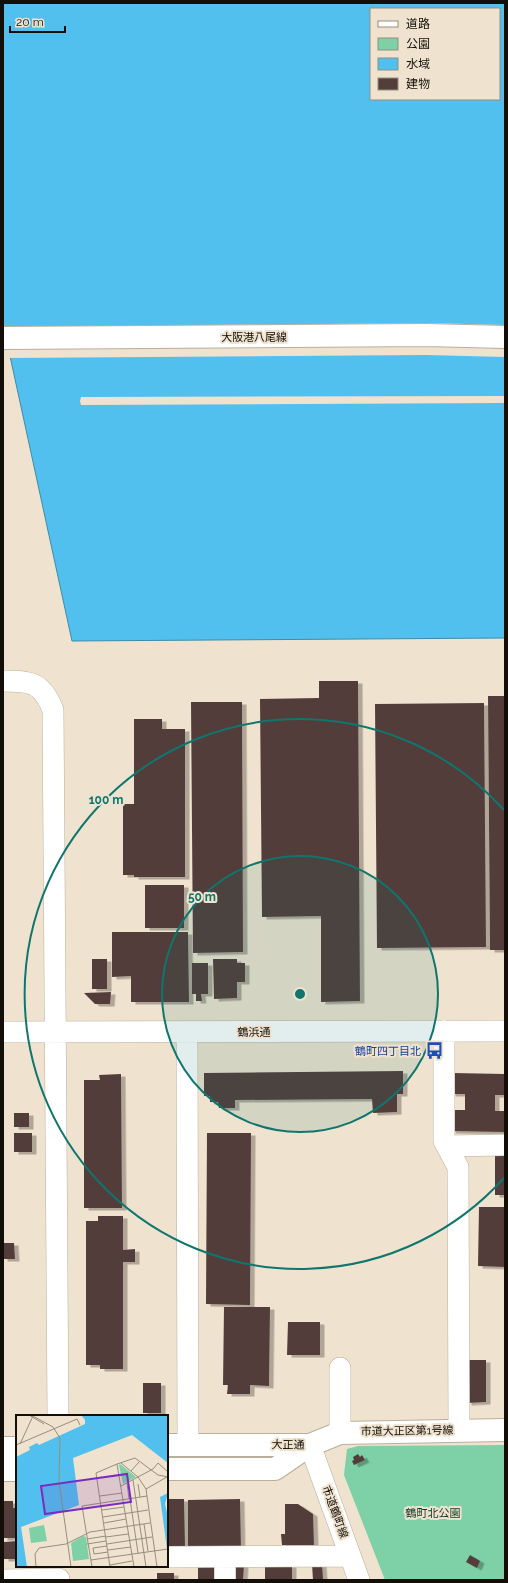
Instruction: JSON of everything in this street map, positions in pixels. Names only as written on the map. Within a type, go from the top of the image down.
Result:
[{"type":"main road","name":"大阪港八尾線","points":[[3,338],[418,335],[505,337]]},
{"type":"main road","name":"市道大正区第1号線","points":[[310,1445],[340,1433],[505,1430]]},
{"type":"main road","name":"大正通","points":[[168,1445],[310,1445]]},
{"type":"main road","name":"大正通","points":[[168,1469],[275,1469],[310,1445]]},
{"type":"main road","points":[[3,1448],[16,1448]]},
{"type":"main road","points":[[3,1470],[16,1470]]},
{"type":"street","points":[[3,681],[19,681],[34,684],[46,694],[52,710],[58,1415]]},
{"type":"street","points":[[444,1031],[444,1140],[458,1167],[459,1430]]},
{"type":"street","name":"鶴浜通","points":[[3,1032],[505,1031]]},
{"type":"street","points":[[187,1032],[188,1445]]},
{"type":"street","points":[[447,1146],[505,1145]]},
{"type":"street","points":[[340,1368],[340,1433]]},
{"type":"street","name":"市道鶴町線","points":[[310,1445],[359,1580]]},
{"type":"street","points":[[168,1557],[350,1556]]},
{"type":"street","points":[[225,1557],[226,1580]]},
{"type":"street","points":[[3,1580],[59,1575]]},
{"type":"green space","name":"鶴町北公園","points":[[505,1445],[505,1580],[385,1580],[344,1475],[347,1449],[358,1446]]},
{"type":"water","points":[[3,3],[505,3],[505,638],[72,641],[3,324]]},
{"type":"pier","points":[[429,323],[505,325],[505,357],[426,355],[8,358],[3,334],[3,327]]},
{"type":"pier","points":[[505,396],[504,403],[81,405],[80,401],[81,397]]},
{"type":"building","points":[[319,681],[358,681],[360,1001],[321,1002],[321,916],[262,917],[260,699],[319,698]]},
{"type":"building","points":[[488,696],[505,696],[505,950],[490,950]]},
{"type":"building","points":[[191,702],[242,702],[243,952],[193,953]]},
{"type":"building","points":[[484,703],[486,947],[377,948],[375,704]]},
{"type":"building","points":[[134,719],[162,719],[162,729],[185,729],[185,877],[134,877],[134,875],[123,875],[123,804],[134,804]]},
{"type":"building","points":[[145,885],[184,885],[184,928],[145,928]]},
{"type":"building","points":[[112,932],[188,932],[189,1002],[131,1002],[131,976],[112,977]]},
{"type":"building","points":[[92,959],[107,959],[107,989],[92,989]]},
{"type":"building","points":[[213,959],[237,959],[237,963],[245,963],[245,982],[237,982],[237,998],[214,999]]},
{"type":"building","points":[[192,963],[208,963],[208,994],[201,994],[202,1001],[196,1001],[196,994],[192,994]]},
{"type":"building","points":[[111,992],[110,1004],[95,1004],[84,993]]},
{"type":"building","points":[[403,1071],[403,1094],[397,1094],[397,1112],[373,1113],[372,1099],[235,1100],[235,1108],[219,1108],[218,1102],[210,1102],[210,1096],[204,1096],[204,1073]]},
{"type":"building","points":[[452,1073],[505,1074],[505,1095],[495,1095],[495,1111],[505,1111],[505,1132],[451,1131],[452,1110],[465,1110],[465,1094],[451,1094]]},
{"type":"building","points":[[121,1074],[122,1208],[84,1208],[84,1080],[100,1080],[99,1075]]},
{"type":"building","points":[[14,1113],[29,1113],[29,1127],[14,1127]]},
{"type":"building","points":[[14,1133],[32,1133],[32,1152],[14,1152]]},
{"type":"building","points":[[207,1133],[251,1133],[250,1305],[206,1304]]},
{"type":"building","points":[[495,1154],[505,1154],[505,1195],[495,1195]]},
{"type":"building","points":[[479,1207],[505,1207],[505,1267],[478,1266]]},
{"type":"building","points":[[98,1216],[123,1216],[123,1250],[135,1249],[135,1262],[123,1262],[123,1369],[100,1369],[100,1365],[86,1365],[86,1221],[98,1221]]},
{"type":"building","points":[[3,1243],[14,1243],[15,1259],[3,1259]]},
{"type":"building","points":[[224,1307],[270,1307],[269,1386],[250,1385],[250,1394],[227,1394],[228,1385],[223,1385]]},
{"type":"building","points":[[288,1322],[320,1322],[320,1355],[287,1355]]},
{"type":"building","points":[[466,1360],[486,1360],[486,1402],[467,1403]]},
{"type":"building","points":[[143,1383],[161,1383],[161,1413],[143,1413]]},
{"type":"building","points":[[358,1454],[360,1457],[362,1455],[365,1460],[354,1465],[352,1461],[354,1460],[353,1457]]},
{"type":"building","points":[[168,1499],[184,1499],[185,1547],[168,1547]]},
{"type":"building","points":[[240,1499],[241,1550],[188,1551],[188,1500]]},
{"type":"building","points":[[3,1501],[13,1501],[13,1508],[16,1508],[16,1538],[3,1538]]},
{"type":"building","points":[[285,1504],[298,1504],[313,1514],[314,1545],[282,1545],[281,1534],[285,1534]]},
{"type":"building","points":[[16,1541],[16,1559],[4,1559],[4,1542]]},
{"type":"building","points":[[470,1555],[480,1561],[477,1568],[466,1562]]},
{"type":"building","points":[[236,1564],[244,1565],[243,1580],[232,1580]]},
{"type":"building","points":[[312,1564],[322,1564],[323,1579],[313,1580]]},
{"type":"building","points":[[265,1565],[292,1565],[292,1580],[265,1580]]},
{"type":"building","points":[[198,1567],[217,1567],[217,1580],[198,1580]]},
{"type":"building","points":[[157,1573],[174,1573],[174,1580],[157,1580]]},
{"type":"place","name":"鶴町四丁目北","points":[[434,1051]]}]
